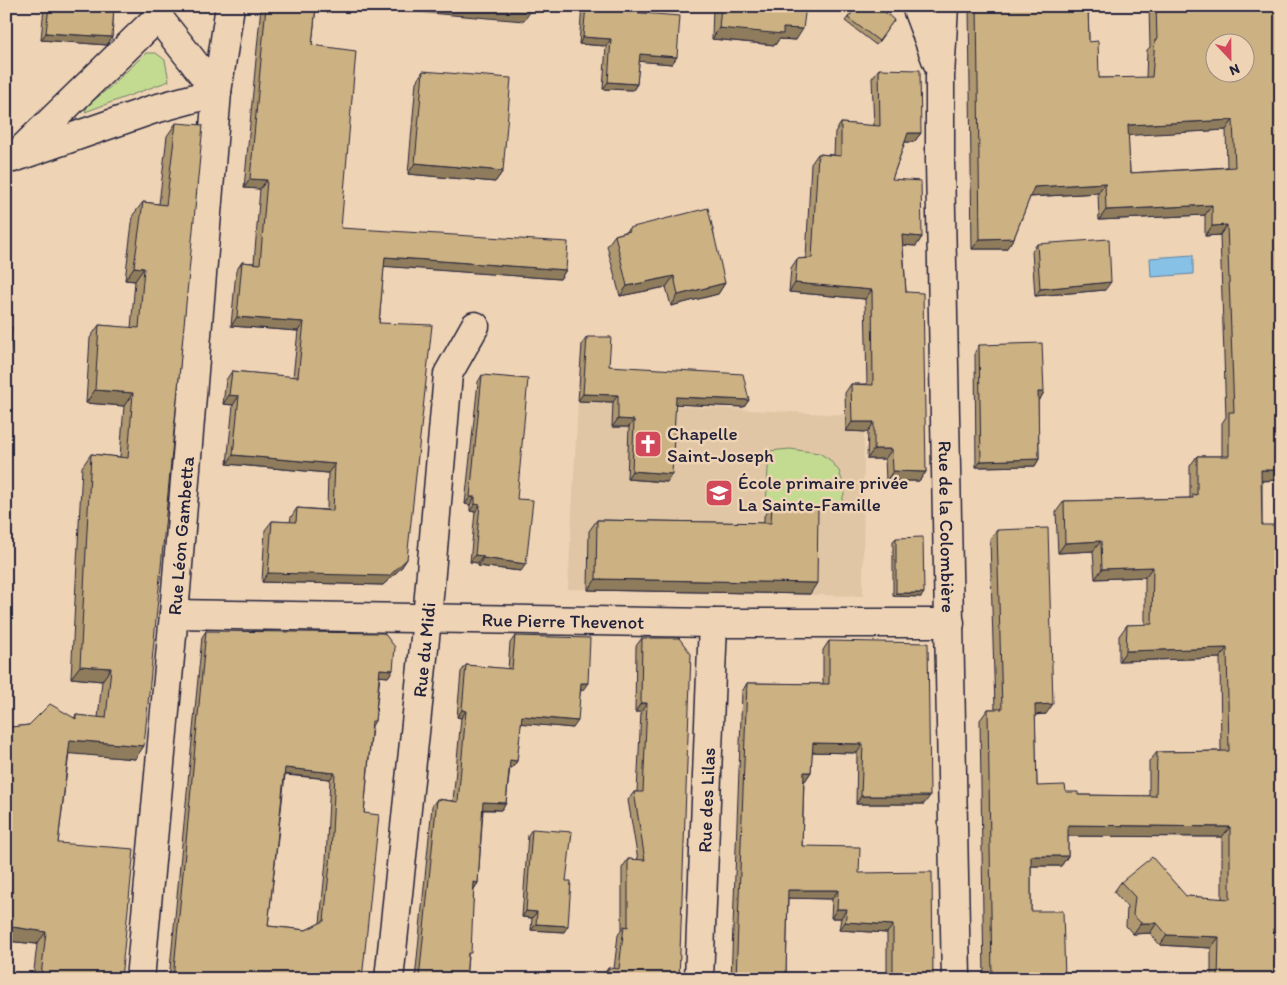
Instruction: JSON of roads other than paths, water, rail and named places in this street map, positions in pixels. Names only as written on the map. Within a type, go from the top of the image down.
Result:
[{"type":"street","name":"Rue Léon Gambetta","points":[[140,979],[174,614],[217,92],[230,6]]},
{"type":"street","name":"Rue de la Colombière","points":[[916,6],[940,76]]},
{"type":"street","name":"Rue de la Colombière","points":[[944,6],[940,76],[956,979]]},
{"type":"street","points":[[159,12],[217,92],[151,110],[10,161],[159,12]]},
{"type":"street","name":"Rue du Midi","points":[[389,979],[427,619],[448,374],[475,326]]},
{"type":"street","name":"Rue Pierre Thevenot","points":[[174,614],[713,623],[950,623]]},
{"type":"street","name":"Rue des Lilas","points":[[699,979],[713,623]]},
{"type":"water","points":[[1193,255],[1193,274],[1151,277],[1150,258]]},
{"type":"place","name":"Chapelle Saint-Joseph","points":[[648,444]]},
{"type":"place","name":"École primaire privée La Sainte-Famille","points":[[719,493]]}]
